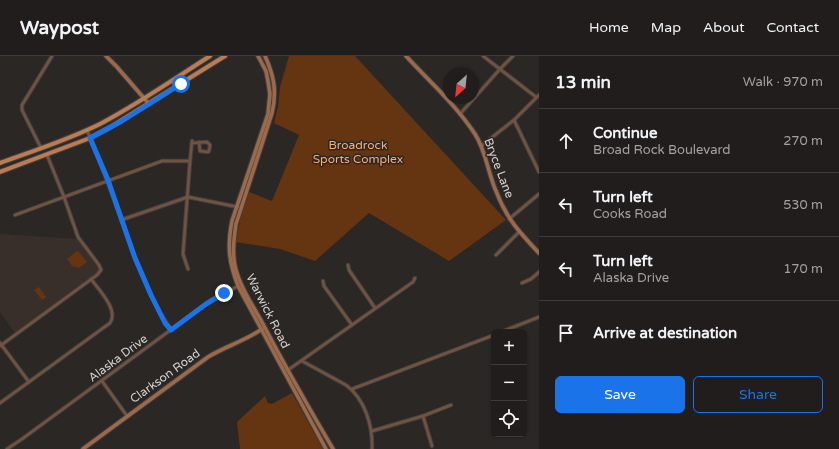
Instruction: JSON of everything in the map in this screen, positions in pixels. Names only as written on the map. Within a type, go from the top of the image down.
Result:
[{"type":"main road","points":[[106,56],[150,104]]},
{"type":"main road","points":[[0,172],[90,138],[110,128],[225,56]]},
{"type":"main road","name":"Warwick Road","points":[[258,56],[266,71],[268,81],[270,94],[268,114],[232,221],[229,234],[229,254],[231,266],[326,449]]},
{"type":"main road","name":"Warwick Road","points":[[240,285],[236,267],[234,236],[241,208],[274,103],[274,78],[265,56]]},
{"type":"main road","name":"Bryce Lane","points":[[406,56],[460,114],[475,135],[481,146],[496,191],[509,219],[539,253]]},
{"type":"main road","points":[[0,163],[87,130],[108,120],[207,57]]},
{"type":"main road","name":"Clarkson Road","points":[[83,449],[208,357],[227,346],[247,339],[263,329]]},
{"type":"main road","name":"Warwick Road","points":[[286,372],[333,449]]},
{"type":"street","points":[[41,148],[22,110],[22,105],[52,56]]},
{"type":"street","points":[[483,56],[536,97]]},
{"type":"street","points":[[460,114],[513,56]]},
{"type":"street","points":[[481,146],[514,120],[539,94]]},
{"type":"street","points":[[514,120],[539,172]]},
{"type":"street","points":[[87,130],[108,180],[121,220],[151,295],[165,323],[171,330]]},
{"type":"street","points":[[188,268],[183,254],[192,142],[199,142],[210,143],[210,151],[200,151],[199,142]]},
{"type":"street","points":[[29,382],[0,345],[97,275],[101,270],[79,238],[47,155]]},
{"type":"street","points":[[15,215],[162,160],[190,162]]},
{"type":"street","points":[[509,219],[539,194]]},
{"type":"street","points":[[121,220],[188,197],[241,208]]},
{"type":"street","points":[[496,255],[519,232]]},
{"type":"street","points":[[348,265],[349,270],[376,308]]},
{"type":"street","points":[[522,283],[531,279],[539,272]]},
{"type":"street","points":[[286,372],[413,282],[415,278]]},
{"type":"street","points":[[0,403],[110,323],[112,319],[112,309],[91,279]]},
{"type":"street","points":[[323,281],[324,286],[352,325]]},
{"type":"street","name":"Alaska Drive","points":[[7,449],[206,304],[240,285]]},
{"type":"street","points":[[509,329],[539,317]]},
{"type":"street","points":[[352,389],[491,336]]},
{"type":"street","points":[[302,361],[352,389],[362,404],[372,431],[372,449]]},
{"type":"street","points":[[102,381],[127,416]]},
{"type":"street","points":[[372,431],[423,416],[451,405]]},
{"type":"street","points":[[423,416],[432,446]]},
{"type":"shaded area","points":[[0,234],[77,239],[97,264],[99,271],[15,333],[0,312]]},
{"type":"green space","name":"Broadrock Sports Complex","points":[[289,56],[355,56],[506,220],[449,261],[369,213],[315,261],[280,249],[236,242],[240,220],[249,192],[272,201],[299,135],[274,123],[278,107],[280,87]]},
{"type":"green space","points":[[77,251],[87,262],[79,268],[72,266],[67,259]]},
{"type":"green space","points":[[39,287],[46,297],[42,300],[34,290]]},
{"type":"green space","points":[[292,393],[323,449],[240,449],[237,422],[265,396],[268,403],[272,404]]},
{"type":"route","points":[[181,84],[122,121],[90,138],[108,180],[135,258],[151,295],[165,323],[171,330],[216,297],[224,293]]}]
